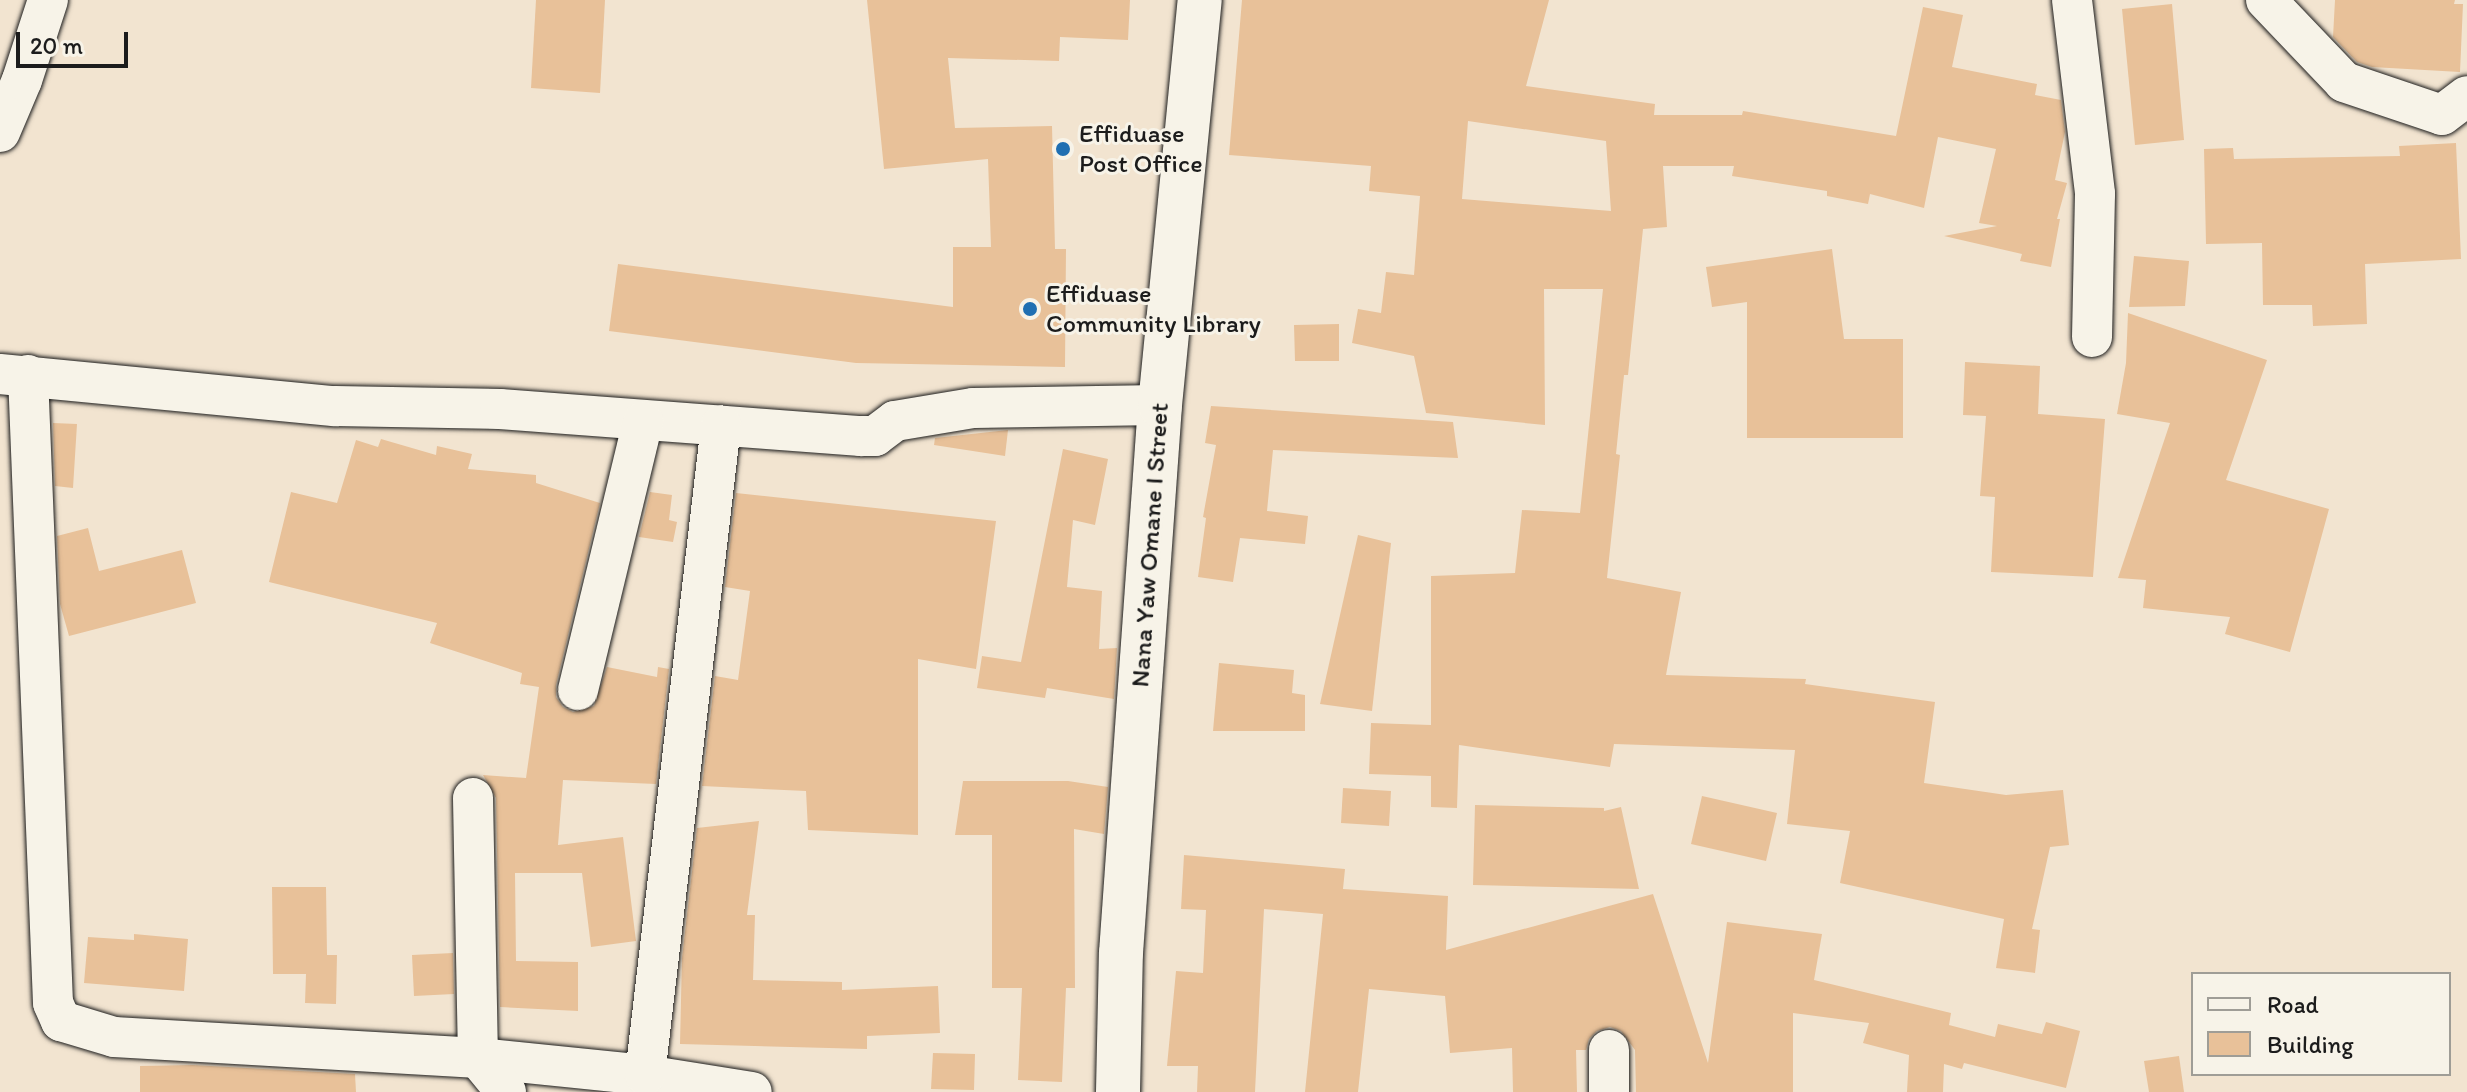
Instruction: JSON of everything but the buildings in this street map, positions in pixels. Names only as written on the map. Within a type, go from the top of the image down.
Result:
[{"type":"main road","name":"Nana Yaw Omane I Street","points":[[1118,1092],[1121,953],[1160,405],[1200,0]]},
{"type":"street","points":[[0,132],[22,80],[48,0]]},
{"type":"street","points":[[2072,0],[2095,194],[2092,337]]},
{"type":"street","points":[[2266,0],[2344,82],[2442,115],[2467,96]]},
{"type":"street","points":[[752,1092],[645,1075],[478,1058],[114,1037],[61,1021],[53,1003],[14,374],[335,406],[500,409],[643,422],[875,436],[895,421],[973,408],[1160,405]]},
{"type":"street","points":[[578,690],[643,422]]},
{"type":"street","points":[[645,1075],[721,425]]},
{"type":"street","points":[[473,798],[478,1058],[506,1092]]},
{"type":"street","points":[[1609,1050],[1609,1092]]},
{"type":"place","name":"Effiduase Post Office","points":[[1063,149]]},
{"type":"place","name":"Effiduase Community Library","points":[[1030,309]]}]
